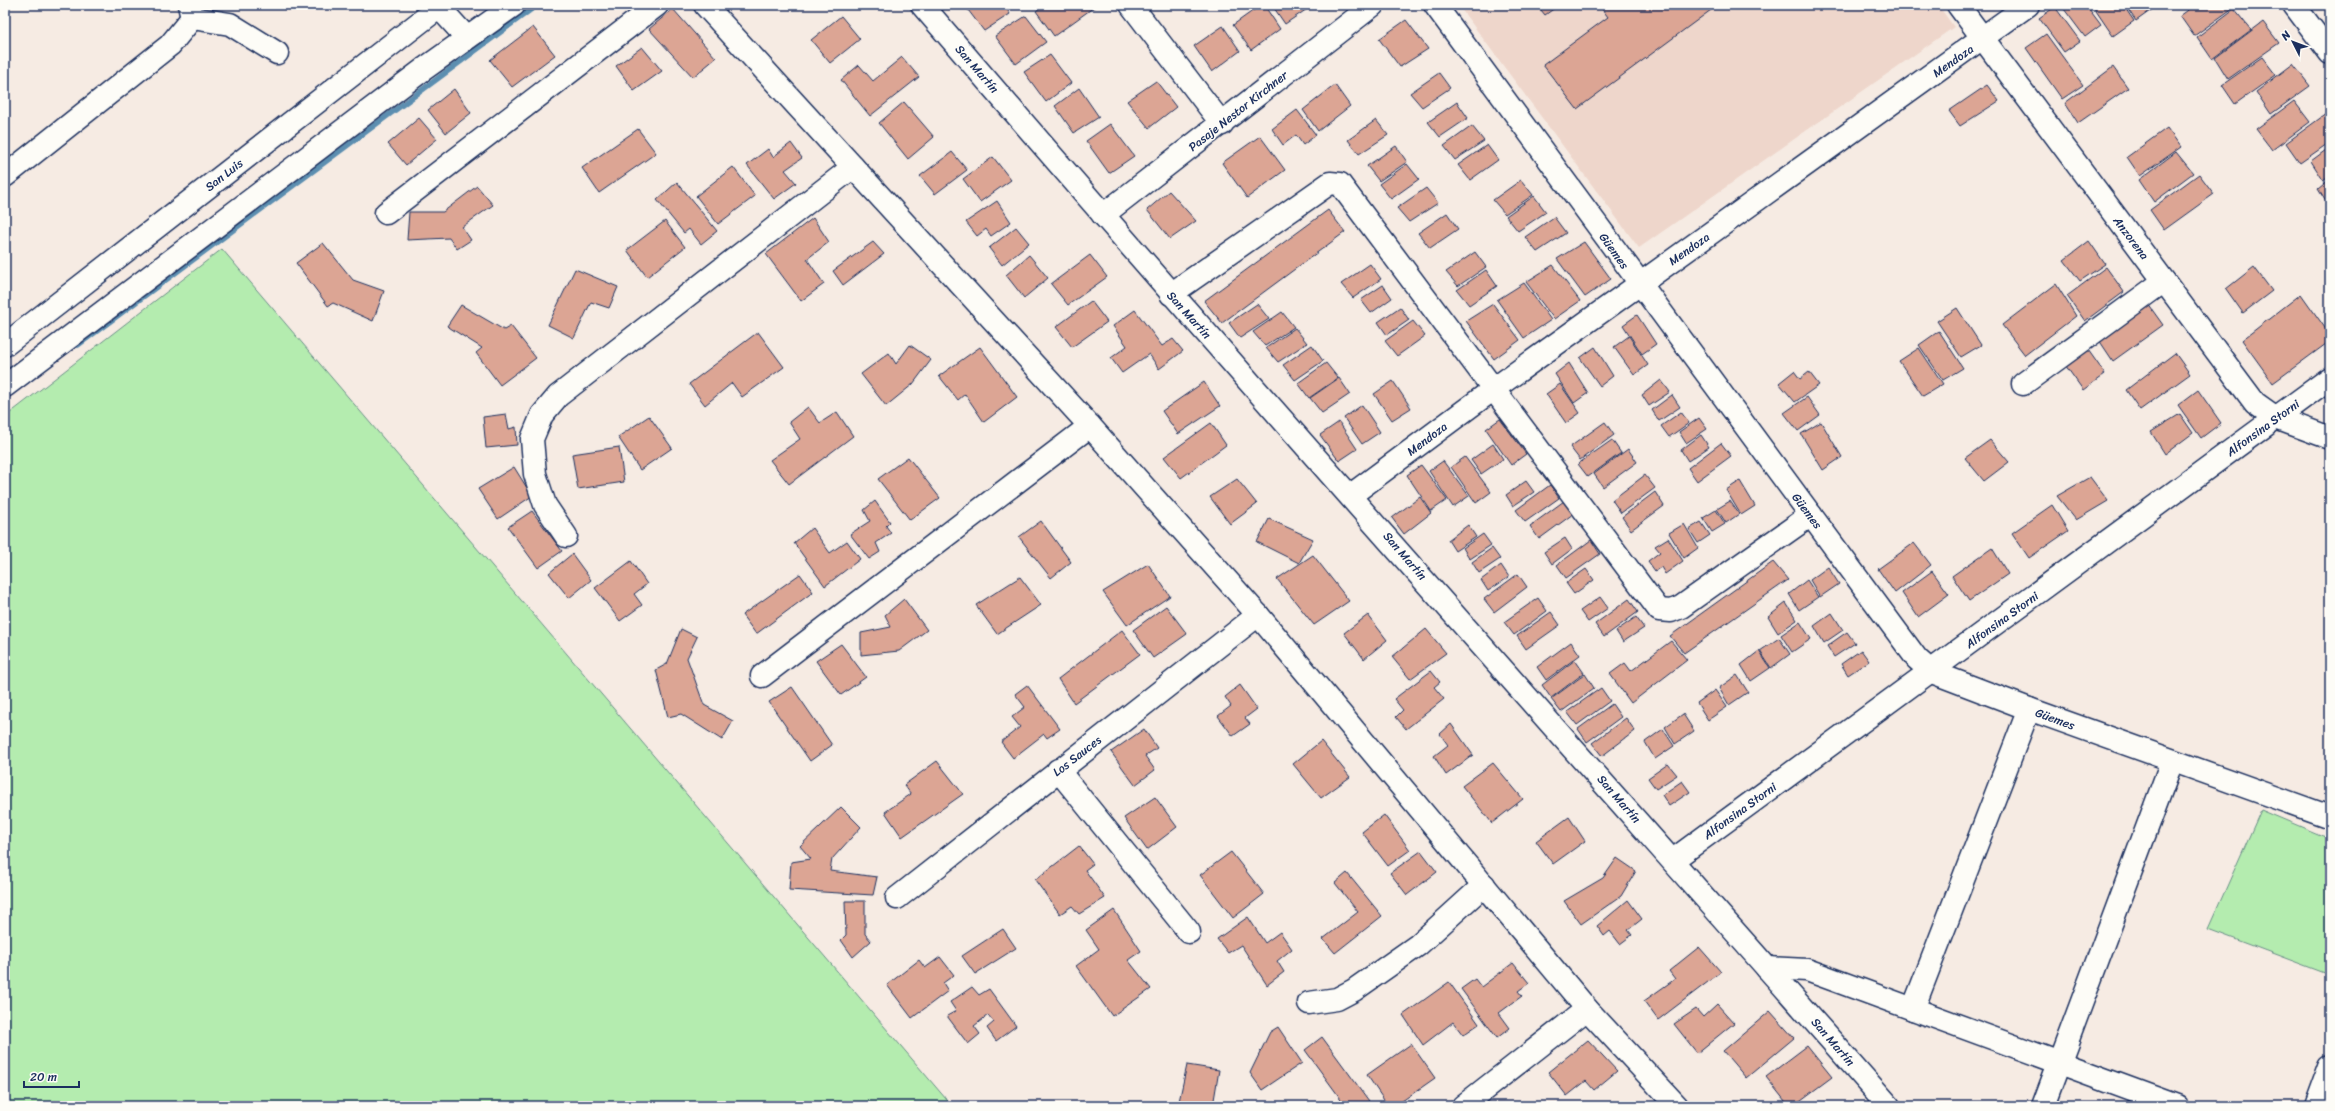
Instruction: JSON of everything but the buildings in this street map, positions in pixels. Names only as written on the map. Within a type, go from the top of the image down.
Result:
[{"type":"street","points":[[5,386],[411,78],[514,5]]},
{"type":"street","points":[[386,213],[657,5]]},
{"type":"street","points":[[705,5],[1090,426],[1258,614],[1587,1009],[1677,1106]]},
{"type":"street","name":"San Martín","points":[[922,5],[1171,294],[1351,495],[1889,1106]]},
{"type":"street","points":[[1131,5],[1222,124]]},
{"type":"street","name":"Pasaje Nestor Kirchner","points":[[1103,215],[1222,124],[1373,5]]},
{"type":"street","name":"Güemes","points":[[1434,5],[1917,660],[1932,672],[2029,709],[2330,817]]},
{"type":"street","name":"Anzorena","points":[[1958,5],[2255,403],[2276,418],[2330,438]]},
{"type":"street","name":"Mendoza","points":[[1351,495],[1495,388],[1984,39],[2028,5]]},
{"type":"street","points":[[2294,5],[2330,53]]},
{"type":"street","points":[[440,6],[467,38]]},
{"type":"street","name":"San Luis","points":[[5,345],[440,6]]},
{"type":"street","points":[[5,176],[170,45],[190,12],[230,24],[277,53]]},
{"type":"street","points":[[566,536],[545,504],[535,474],[532,439],[542,415],[558,396],[853,167]]},
{"type":"street","points":[[1171,294],[1330,183],[1340,184],[1495,388],[1659,610],[1671,611],[1681,607],[1811,515]]},
{"type":"street","points":[[2023,384],[2164,281]]},
{"type":"street","name":"Alfonsina Storni","points":[[1673,860],[1932,672],[2330,378]]},
{"type":"street","points":[[762,676],[1090,426]]},
{"type":"street","name":"Los Sauces","points":[[897,898],[1258,614]]},
{"type":"street","points":[[1913,1009],[2029,709]]},
{"type":"street","points":[[2043,1106],[2060,1064],[2172,760]]},
{"type":"street","points":[[1058,770],[1189,932]]},
{"type":"street","points":[[1309,1003],[1337,999],[1354,990],[1418,945],[1484,886]]},
{"type":"street","points":[[1767,968],[1807,970],[2177,1106]]},
{"type":"street","points":[[1463,1106],[1587,1009]]},
{"type":"street","points":[[2315,1106],[2330,1065]]},
{"type":"shaded area","points":[[1458,5],[1938,5],[1954,27],[1639,248]]},
{"type":"green space","points":[[222,249],[952,1106],[5,1106],[5,417]]},
{"type":"green space","points":[[2261,810],[2330,839],[2330,975],[2208,929]]},
{"type":"waterway","points":[[78,345],[537,5]]}]
